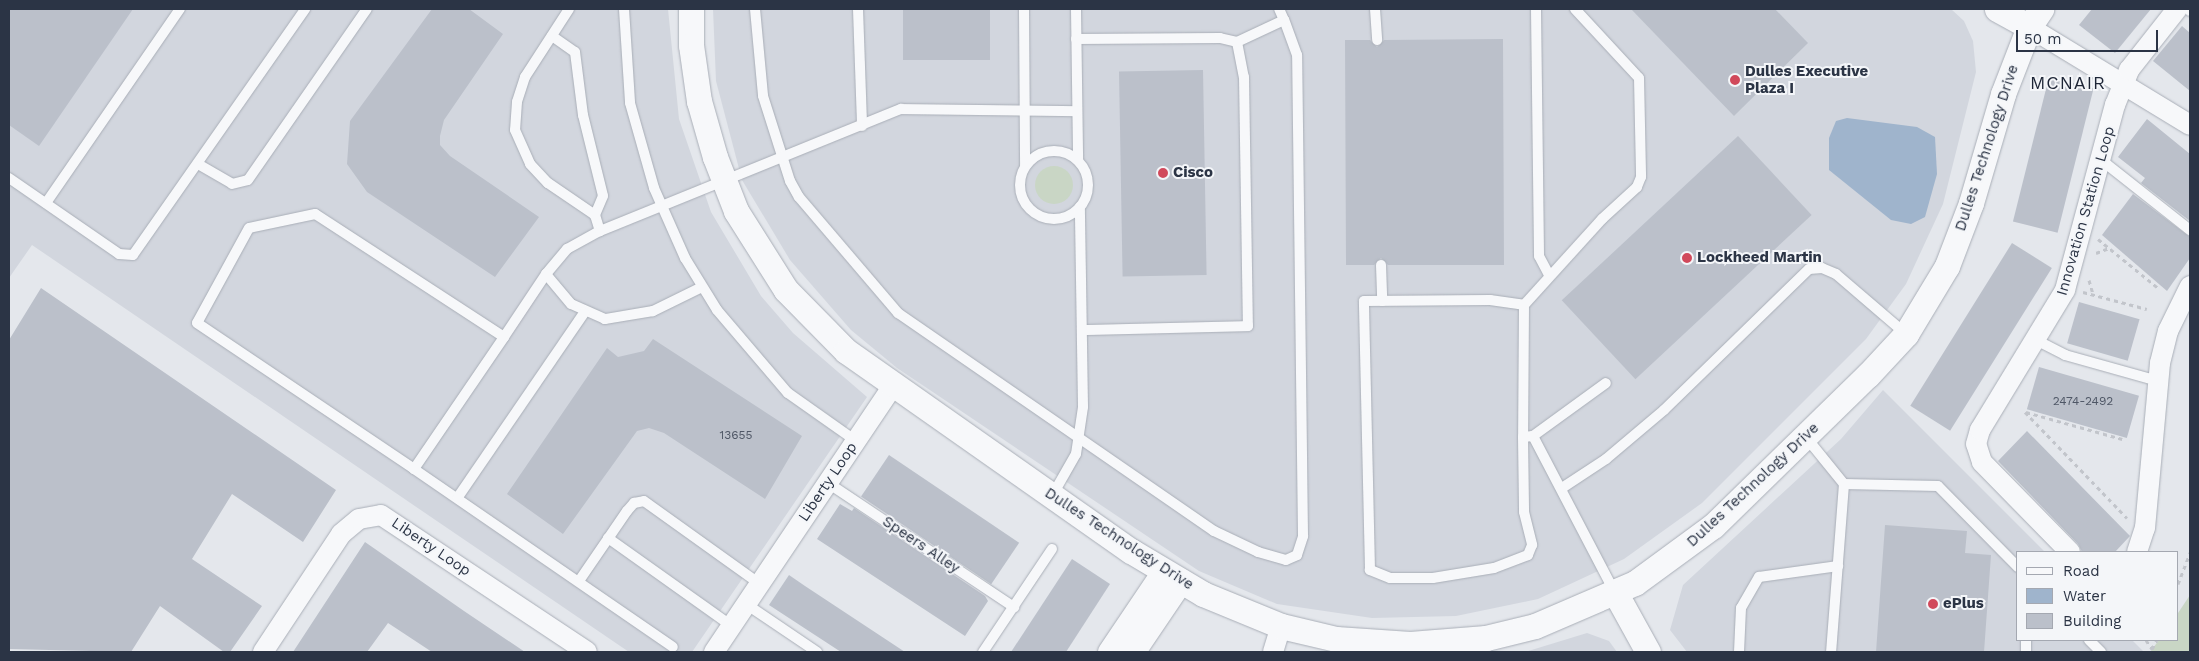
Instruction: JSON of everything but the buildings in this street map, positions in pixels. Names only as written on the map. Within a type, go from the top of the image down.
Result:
[{"type":"street","name":"Dulles Technology Drive","points":[[691,9],[691,45],[699,101],[724,183],[752,239],[786,290],[832,339],[893,386],[1172,576],[1230,607],[1281,626],[1361,642],[1460,641],[1535,626],[1616,594],[1696,541],[1805,436],[1906,334],[1934,290],[1959,236],[2003,94],[2035,18]]},
{"type":"street","points":[[1997,9],[2035,18],[2124,82],[2190,125]]},
{"type":"street","name":"Innovation Station Loop","points":[[2069,551],[1982,462],[1976,451],[1980,430],[2065,290],[2100,159],[2124,82],[2139,54],[2176,9]]},
{"type":"street","points":[[2138,551],[2145,528],[2158,381],[2168,331],[2190,286]]},
{"type":"street","name":"Liberty Loop","points":[[714,652],[893,386]]},
{"type":"street","name":"Liberty Loop","points":[[263,652],[341,534],[359,519],[381,515],[587,652]]},
{"type":"street","points":[[1110,652],[1172,576]]},
{"type":"street","points":[[1132,652],[1172,576]]},
{"type":"street","points":[[1616,594],[1648,652]]},
{"type":"street","points":[[1273,652],[1281,626]]},
{"type":"lane","points":[[46,203],[180,9]]},
{"type":"lane","points":[[9,178],[119,254],[133,255],[305,9]]},
{"type":"lane","points":[[198,164],[232,184],[243,183],[252,176],[367,9]]},
{"type":"lane","points":[[570,9],[520,88],[515,115],[517,137],[524,155],[539,174],[595,215],[600,231]]},
{"type":"lane","points":[[624,9],[630,103],[662,207],[702,287],[788,392],[856,441]]},
{"type":"lane","points":[[755,9],[763,96],[780,160],[799,197],[898,313],[1080,438],[1238,543],[1281,559],[1292,558],[1300,550],[1303,536],[1297,55],[1279,9]]},
{"type":"lane","points":[[858,9],[862,126]]},
{"type":"lane","points":[[1024,9],[1025,165],[1020,181],[1022,198],[1037,215],[1060,219],[1080,207],[1086,198],[1088,178],[1078,160],[1076,9]]},
{"type":"lane","points":[[1376,9],[1377,40]]},
{"type":"lane","points":[[1536,9],[1539,256],[1550,275]]},
{"type":"lane","points":[[1524,305],[1490,300],[1364,301],[1368,563],[1374,574],[1390,578],[1464,574],[1528,555],[1532,545],[1524,512],[1528,437],[1524,305],[1550,275],[1637,187],[1642,173],[1639,78],[1575,9]]},
{"type":"lane","points":[[1076,39],[1191,35],[1237,42],[1284,20]]},
{"type":"lane","points":[[552,36],[575,52],[583,116],[603,196],[595,215]]},
{"type":"lane","points":[[1082,330],[1248,326],[1244,77],[1237,42]]},
{"type":"lane","points":[[414,469],[546,274],[567,249],[600,231],[724,183],[901,109],[1077,111]]},
{"type":"lane","points":[[1025,165],[1050,150],[1060,151],[1078,160]]},
{"type":"lane","points":[[2100,159],[2190,230]]},
{"type":"lane","points":[[1052,496],[1080,438],[1082,330],[1080,207]]},
{"type":"lane","points":[[504,337],[315,214],[250,228],[197,323],[458,497],[673,647]]},
{"type":"lane","points":[[1381,265],[1382,301]]},
{"type":"lane","points":[[1562,488],[1606,460],[1664,410],[1808,269],[1822,268],[1836,274],[1906,334]]},
{"type":"lane","points":[[546,274],[571,304],[584,313],[605,319],[634,316],[673,303],[702,287]]},
{"type":"lane","points":[[458,497],[584,313]]},
{"type":"lane","points":[[2036,340],[2065,355],[2158,381]]},
{"type":"lane","points":[[1528,437],[1606,383]]},
{"type":"lane","points":[[1805,436],[1844,484],[1831,652]]},
{"type":"lane","points":[[1528,437],[1562,488],[1616,594]]},
{"type":"lane","name":"Speers Alley","points":[[828,483],[1014,607]]},
{"type":"lane","points":[[1844,484],[1938,486],[2016,565]]},
{"type":"lane","points":[[579,581],[634,503],[644,501],[760,584]]},
{"type":"lane","points":[[608,538],[732,626]]},
{"type":"lane","points":[[983,652],[1052,550]]},
{"type":"lane","points":[[1739,652],[1741,608],[1759,577],[1838,566]]},
{"type":"lane","points":[[746,604],[817,652]]},
{"type":"lane","points":[[2090,641],[2101,652]]},
{"type":"path","points":[[2094,236],[2158,288]]},
{"type":"path","points":[[2096,253],[2109,248]]},
{"type":"path","points":[[2089,280],[2094,295]]},
{"type":"path","points":[[2079,291],[2148,310]]},
{"type":"path","points":[[2122,439],[2025,412],[2133,526]]},
{"type":"path","points":[[2179,581],[2190,552]]},
{"type":"path","points":[[2147,641],[2152,649],[2156,641]]},
{"type":"shaded area","points":[[9,9],[668,9],[679,119],[711,212],[761,296],[793,333],[867,397],[692,652],[629,652],[32,245],[9,278]]},
{"type":"shaded area","points":[[713,9],[1951,9],[1964,21],[1973,41],[1976,72],[1943,204],[1906,284],[1866,339],[1702,503],[1624,559],[1538,599],[1456,616],[1372,618],[1277,604],[1199,571],[897,368],[851,330],[790,260],[742,180],[716,81]]},
{"type":"shaded area","points":[[1883,390],[2044,551],[2016,551],[2016,641],[2133,641],[2144,652],[1687,652],[1670,630],[1683,585],[1841,439]]},
{"type":"shaded area","points":[[1587,633],[1609,641],[1617,652],[1525,652]]},
{"type":"green space","points":[[1054,166],[1067,172],[1073,185],[1067,198],[1054,204],[1041,198],[1035,185],[1041,172]]},
{"type":"green space","points":[[2190,595],[2190,652],[2150,652],[2158,641],[2179,641],[2179,612]]},
{"type":"water","points":[[1847,118],[1917,127],[1935,137],[1937,174],[1925,217],[1911,224],[1891,220],[1829,170],[1829,138],[1836,121]]},
{"type":"place","name":"Dulles Executive Plaza I","points":[[1735,80]]},
{"type":"place","name":"Cisco","points":[[1163,173]]},
{"type":"place","name":"Lockheed Martin","points":[[1687,258]]},
{"type":"place","name":"ePlus","points":[[1933,604]]},
{"type":"district","name":"MCNAIR","points":[[2068,83]]}]
